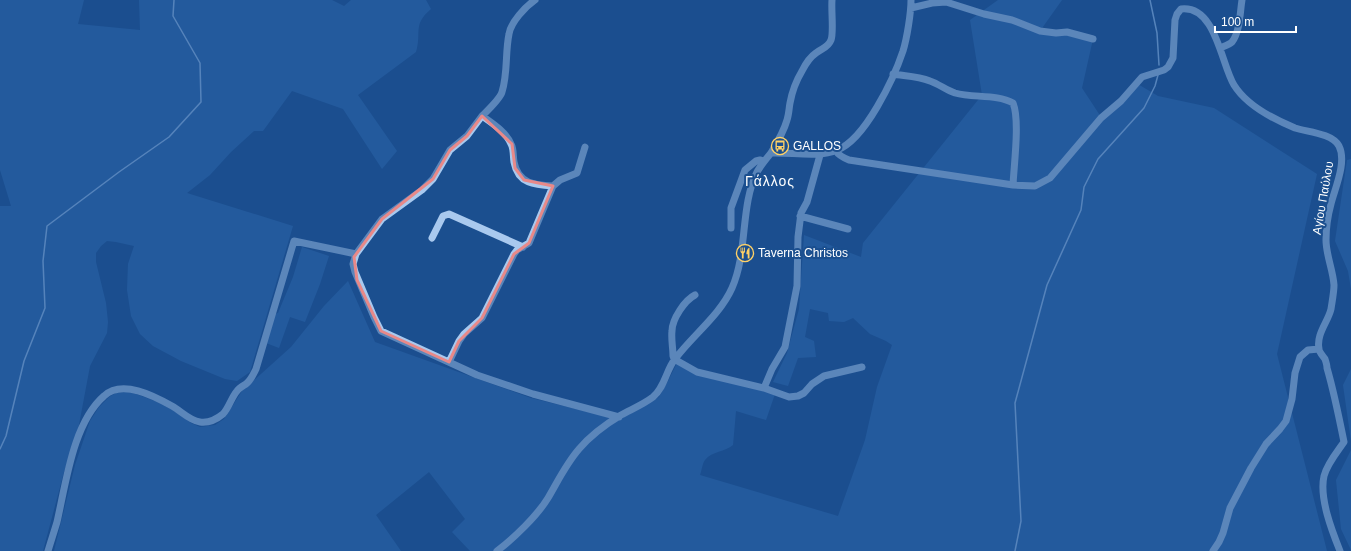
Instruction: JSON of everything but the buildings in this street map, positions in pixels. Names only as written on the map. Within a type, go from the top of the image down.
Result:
[{"type":"street","points":[[534,0],[513,23],[509,33],[507,70],[502,94],[482,116],[467,136],[450,150],[433,179],[422,190],[382,219],[356,254],[353,264],[355,272],[381,331],[477,375],[533,394],[619,416]]},
{"type":"street","points":[[497,551],[509,542],[548,499],[567,465],[580,448],[619,416],[643,404],[656,394],[660,389],[674,359],[710,320],[727,297],[732,287],[744,240],[749,198],[755,177],[764,161],[771,153],[788,118],[797,79],[816,52],[828,47],[831,42],[833,35],[832,0]]},
{"type":"street","points":[[1220,48],[1229,45],[1236,36],[1242,0]]},
{"type":"street","points":[[771,153],[788,152],[820,155],[836,151],[844,147],[859,133],[876,108],[903,50],[911,4],[946,2],[984,14],[1012,20],[1040,31],[1056,33],[1067,32],[1093,39]]},
{"type":"street","name":"Αγίου Παύλου","points":[[1013,185],[1035,186],[1050,178],[1101,118],[1122,102],[1142,77],[1164,70],[1168,67],[1173,58],[1177,14],[1181,9],[1195,11],[1204,17],[1209,25],[1220,48],[1233,83],[1240,94],[1250,104],[1280,121],[1330,138],[1338,143],[1341,151],[1342,167],[1331,206],[1326,241],[1334,285],[1331,310],[1320,333],[1318,349]]},
{"type":"street","points":[[836,151],[838,154],[849,160],[1013,185],[1016,144],[1016,110],[1013,102],[1007,99],[955,93],[931,81],[893,74]]},
{"type":"street","points":[[482,116],[495,125],[512,144],[515,168],[524,180],[536,185],[552,186]]},
{"type":"street","points":[[449,362],[464,334],[482,318],[514,254],[530,243],[552,186],[560,180],[577,173],[585,147]]},
{"type":"street","points":[[764,388],[772,369],[785,347],[797,286],[800,216],[807,202],[820,155]]},
{"type":"street","points":[[731,228],[731,208],[745,170],[756,161],[764,161]]},
{"type":"street","points":[[432,238],[443,216],[448,214],[523,247]]},
{"type":"street","points":[[800,216],[848,228]]},
{"type":"street","points":[[48,551],[57,522],[67,474],[81,429],[92,409],[104,395],[113,390],[120,389],[140,392],[158,399],[193,420],[201,423],[210,421],[222,415],[237,391],[252,379],[294,241],[356,254]]},
{"type":"street","points":[[695,295],[690,297],[685,302],[673,324],[672,330],[674,359],[697,372],[764,388],[792,397],[804,393],[812,384],[824,376],[862,367]]},
{"type":"street","points":[[1213,551],[1223,532],[1230,508],[1251,468],[1266,444],[1286,421],[1292,399],[1295,373],[1300,357],[1308,350],[1318,349],[1325,359],[1328,368],[1344,442],[1327,467],[1324,477],[1324,498],[1331,530],[1340,551]]},
{"type":"highlighted area","points":[[482,116],[512,144],[515,168],[524,180],[553,186],[529,243],[514,254],[482,318],[459,341],[449,362],[381,331],[357,280],[354,257],[382,219],[433,179],[450,150],[467,136]]},
{"type":"shaded area","points":[[0,0],[84,0],[78,24],[140,30],[139,0],[332,0],[344,6],[351,0],[426,0],[431,9],[419,24],[418,45],[416,52],[358,95],[397,151],[382,169],[343,109],[292,91],[263,131],[254,131],[231,152],[210,175],[187,193],[293,226],[250,372],[237,381],[225,379],[181,361],[153,346],[140,334],[131,316],[127,290],[128,264],[134,246],[107,241],[101,246],[96,253],[96,262],[106,303],[108,322],[107,333],[90,366],[78,430],[64,472],[43,551],[0,551],[0,206],[11,206],[0,170]]},
{"type":"shaded area","points":[[998,0],[1062,0],[1040,31],[1093,39],[1082,88],[1101,117],[1136,83],[1158,96],[1214,108],[1317,174],[1277,354],[1327,551],[470,551],[452,532],[465,519],[429,472],[376,515],[401,551],[54,551],[75,465],[90,421],[99,407],[109,397],[116,393],[126,392],[136,394],[171,409],[191,423],[200,427],[215,425],[224,419],[242,391],[291,347],[324,306],[348,281],[375,342],[531,398],[609,417],[649,403],[659,397],[677,363],[775,394],[766,420],[736,411],[733,445],[708,457],[703,463],[700,475],[838,516],[865,440],[877,387],[892,345],[870,334],[853,318],[844,322],[829,321],[828,313],[810,309],[805,337],[814,341],[816,357],[798,358],[788,386],[773,382],[787,353],[799,309],[804,235],[861,257],[863,243],[982,95],[970,20]]},
{"type":"shaded area","points":[[1351,159],[1351,289],[1348,271],[1335,241],[1347,160]]},
{"type":"shaded area","points":[[302,247],[329,256],[305,322],[290,317],[279,348],[266,343],[275,314],[278,313],[293,277]]},
{"type":"shaded area","points":[[1351,369],[1351,441],[1343,385]]},
{"type":"shaded area","points":[[1351,450],[1351,550],[1341,529],[1336,480]]},
{"type":"waterway","points":[[0,449],[6,436],[24,361],[45,308],[43,261],[47,226],[169,137],[201,102],[200,63],[173,16],[174,0]]},
{"type":"waterway","points":[[1150,0],[1157,33],[1159,65]]},
{"type":"waterway","points":[[1015,551],[1021,521],[1015,403],[1047,285],[1081,210],[1084,187],[1098,159],[1144,108],[1155,86],[1158,75]]},
{"type":"place","name":"GALLOS","points":[[780,146]]},
{"type":"place","name":"Taverna Christos","points":[[745,253]]},
{"type":"district","name":"Γάλλος","points":[[770,181]]}]
